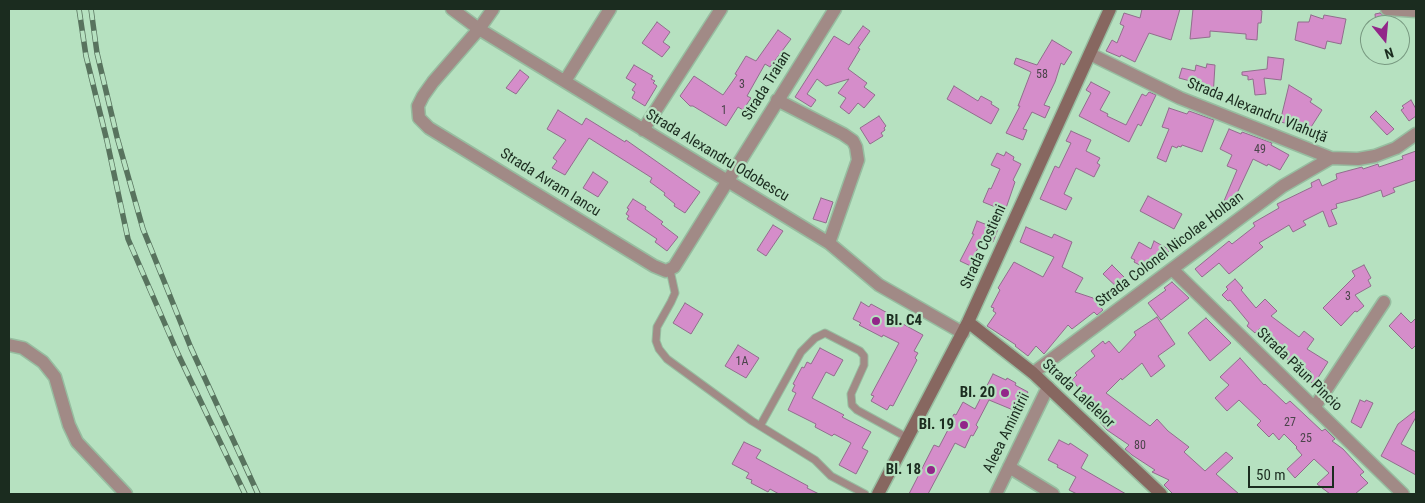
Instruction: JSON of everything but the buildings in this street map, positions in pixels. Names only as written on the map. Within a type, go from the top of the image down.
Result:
[{"type":"street","name":"Strada Alexandru Odobescu","points":[[452,9],[479,29],[829,243],[879,285],[966,328]]},
{"type":"street","points":[[479,29],[492,9]]},
{"type":"street","points":[[565,80],[610,9]]},
{"type":"street","points":[[643,130],[721,9]]},
{"type":"street","name":"Strada Traian","points":[[727,180],[835,9]]},
{"type":"street","name":"Strada Costieni","points":[[878,494],[966,328],[1110,9]]},
{"type":"street","points":[[1387,9],[1416,11]]},
{"type":"street","name":"Strada Avram Iancu","points":[[479,29],[423,96],[418,106],[419,118],[430,128],[654,266],[661,270],[670,270]]},
{"type":"street","name":"Strada Alexandru Vlahuță","points":[[1090,54],[1172,94],[1331,158],[1358,159],[1375,156],[1396,148],[1416,134]]},
{"type":"street","points":[[777,100],[843,134],[853,141],[856,147],[858,160],[829,243]]},
{"type":"street","name":"Strada Colonel Nicolae Holban","points":[[1033,373],[1283,186],[1331,158]]},
{"type":"street","points":[[670,270],[674,267],[727,180]]},
{"type":"street","name":"Strada Păun Pincio","points":[[1172,269],[1403,494]]},
{"type":"street","points":[[1314,408],[1384,302]]},
{"type":"street","name":"Strada Lalelelor","points":[[966,328],[1033,373],[1161,494]]},
{"type":"street","points":[[9,345],[23,348],[43,362],[55,377],[69,425],[77,442],[126,494]]},
{"type":"street","name":"Aleea Amintirii","points":[[996,494],[1048,387]]},
{"type":"street","points":[[1009,468],[1053,494]]},
{"type":"lane","points":[[670,270],[675,293],[657,327],[656,341],[659,349],[667,359],[760,426],[815,460],[831,476],[865,494]]},
{"type":"lane","points":[[760,426],[801,352],[815,338],[825,333],[860,351],[864,356],[864,365],[851,394],[852,405],[857,410],[908,438]]},
{"type":"railway","points":[[79,9],[86,56],[128,239],[178,354],[245,494]]},
{"type":"railway","points":[[91,9],[97,53],[117,137],[143,229],[191,348],[258,494]]},
{"type":"place","name":"Bl. C4","points":[[876,321]]},
{"type":"place","name":"Bl. 20","points":[[1005,393]]},
{"type":"place","name":"Bl. 19","points":[[964,425]]},
{"type":"place","name":"Bl. 18","points":[[931,470]]}]
